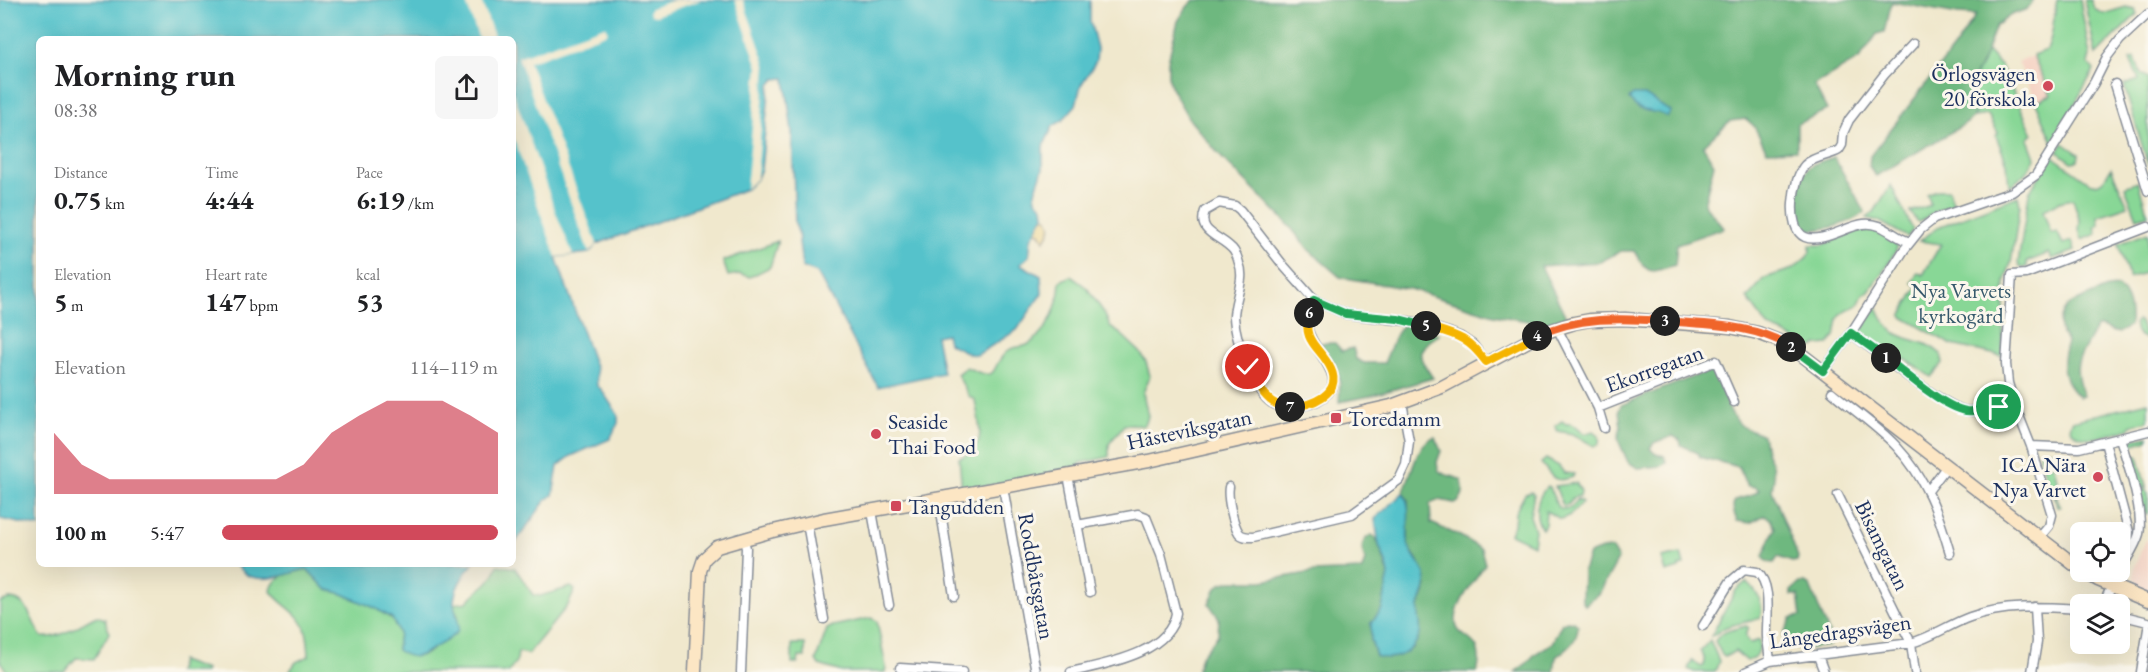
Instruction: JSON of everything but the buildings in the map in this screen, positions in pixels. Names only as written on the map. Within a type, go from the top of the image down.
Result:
[{"type":"street","points":[[1823,371],[1920,230],[1935,219],[2012,192],[2023,186],[2040,171],[2115,46],[2148,14]]},
{"type":"street","points":[[1910,242],[1882,227],[1870,224],[1855,226],[1822,237],[1808,238],[1797,229],[1792,210],[1801,171],[1810,161],[1839,150],[1843,133],[1850,120],[1884,75],[1913,44]]},
{"type":"street","points":[[2115,84],[2148,191]]},
{"type":"street","points":[[1314,300],[1307,327],[1312,344],[1331,369],[1332,387],[1321,399],[1299,407],[1273,404],[1266,398],[1250,371],[1237,340],[1234,315],[1241,276],[1238,260],[1233,250],[1204,228],[1205,211],[1219,203],[1235,206],[1245,215],[1283,265],[1314,300],[1346,314],[1415,322],[1455,335],[1473,345],[1486,362]]},
{"type":"street","points":[[2039,538],[2049,526],[2052,515],[2031,446],[2014,403],[2006,364],[2012,275],[2026,274],[2148,227]]},
{"type":"street","name":"Hästeviksgatan","points":[[695,672],[700,571],[704,559],[717,547],[807,523],[1149,461],[1402,402],[1442,387],[1543,333],[1590,320],[1625,319],[1748,330],[1789,345],[2070,561]]},
{"type":"street","name":"Ekorregatan","points":[[1557,328],[1598,408],[1604,428]]},
{"type":"street","points":[[1851,333],[1954,407],[1966,411],[1978,411],[2014,403]]},
{"type":"street","name":"Ekorregatan","points":[[1598,408],[1716,361],[1734,402]]},
{"type":"street","points":[[1832,392],[1896,445],[1912,465],[1928,491],[1940,518],[1950,553]]},
{"type":"street","points":[[1229,487],[1229,504],[1238,532],[1244,537],[1253,537],[1352,514],[1399,480],[1404,471],[1409,434],[1402,402]]},
{"type":"street","points":[[2031,446],[2069,449],[2148,431]]},
{"type":"street","points":[[2120,438],[2144,519],[2143,534],[2130,553]]},
{"type":"street","points":[[2105,442],[2126,520],[2144,519]]},
{"type":"street","points":[[1928,491],[1947,466]]},
{"type":"street","points":[[1068,475],[1090,592]]},
{"type":"street","name":"Roddbåtsgatan","points":[[1003,487],[1036,672]]},
{"type":"street","name":"Bisamgatan","points":[[1838,495],[1911,643],[1915,672]]},
{"type":"street","points":[[939,499],[954,596]]},
{"type":"street","points":[[872,511],[889,605]]},
{"type":"street","points":[[1071,672],[1146,650],[1166,634],[1174,623],[1176,613],[1161,554],[1146,517],[1138,514],[1077,525]]},
{"type":"street","points":[[807,523],[824,619]]},
{"type":"street","points":[[741,672],[746,548],[744,540]]},
{"type":"street","points":[[1703,626],[1732,579],[1744,570],[1757,572],[1762,577],[1767,603],[1770,661]]},
{"type":"street","points":[[2104,582],[2148,601]]},
{"type":"street","points":[[2108,594],[2114,582]]},
{"type":"street","points":[[2032,672],[2036,645],[2036,607]]},
{"type":"street","name":"Långedragsvägen","points":[[1745,672],[1770,661],[1911,643],[1928,638],[1972,616],[2002,610],[2036,607],[2070,609]]},
{"type":"street","points":[[2130,618],[2148,622]]},
{"type":"street","points":[[2141,672],[2148,628]]},
{"type":"street","points":[[1818,656],[1824,672]]},
{"type":"street","points":[[900,668],[962,672]]},
{"type":"shaded area","name":"Örlogsvägen 20 förskola","points":[[2051,43],[2070,77],[2042,116],[2018,62],[2047,50]]},
{"type":"shaded area","points":[[2148,540],[2148,592],[2137,584],[2133,576],[2135,565]]},
{"type":"green space","points":[[1194,0],[2034,0],[2027,9],[2011,15],[1996,26],[1982,63],[1971,82],[1970,95],[1976,108],[1973,117],[1967,123],[1876,176],[1869,166],[1870,156],[1956,45],[1976,15],[1892,2],[1884,32],[1877,34],[1859,59],[1814,85],[1827,110],[1797,124],[1797,150],[1767,151],[1754,126],[1746,119],[1730,121],[1703,146],[1714,164],[1704,204],[1724,228],[1677,244],[1675,265],[1659,270],[1646,269],[1634,251],[1621,251],[1600,262],[1541,266],[1566,317],[1544,324],[1494,315],[1410,289],[1340,277],[1309,250],[1287,223],[1222,158],[1189,119],[1172,89],[1168,76],[1168,61],[1178,21]]},
{"type":"green space","points":[[2057,0],[2080,0],[2090,55],[2088,63],[2094,70],[2053,142],[2036,102],[2051,95],[2033,55],[2047,50]]},
{"type":"green space","points":[[2084,0],[2091,0],[2094,9],[2103,14],[2126,7],[2135,9],[2137,14],[2096,55]]},
{"type":"green space","points":[[1986,49],[2001,66],[2033,134],[2028,139],[2035,158],[2024,174],[2009,186],[2007,163],[1996,136],[1998,133],[1988,115],[1973,117],[1976,108],[1970,95],[1971,82],[1982,63]]},
{"type":"green space","points":[[2135,58],[2141,74],[2148,78],[2148,165],[2124,85],[2139,80],[2130,59]]},
{"type":"green space","points":[[2063,143],[2079,154],[2078,161],[2071,162],[2058,152]]},
{"type":"green space","points":[[2052,156],[2092,184],[2102,181],[2111,168],[2128,206],[2098,216],[2099,225],[2095,227],[2097,234],[2082,240],[2079,230],[2080,221],[2073,199],[2059,202],[2044,210],[2051,233],[2057,232],[2063,244],[2072,241],[2075,251],[2052,259],[2049,253],[2027,262],[2027,267],[2019,267],[2029,193]]},
{"type":"green space","points":[[1834,157],[1865,212],[1837,226],[1807,230],[1798,208],[1800,183],[1808,168]]},
{"type":"green space","points":[[2138,182],[2148,215],[2137,218],[2125,187]]},
{"type":"green space","points":[[1891,185],[1913,230],[1907,237],[1879,221],[1867,218],[1874,212]]},
{"type":"green space","points":[[1937,190],[1949,190],[1954,205],[1936,211],[1919,222],[1916,221],[1910,212],[1931,205],[1927,194]]},
{"type":"green space","name":"Nya Varvets kyrkogård","points":[[2018,196],[2020,205],[2011,263],[2005,280],[2002,356],[1952,345],[1901,316],[1918,286],[1912,283],[1918,272],[1923,275],[1941,244],[1920,241],[1938,227]]},
{"type":"green space","points":[[1860,230],[1872,230],[1888,237],[1897,245],[1897,249],[1858,305],[1838,318],[1835,337],[1829,344],[1810,348],[1768,327],[1747,298],[1765,278],[1793,269],[1807,257],[1810,245],[1822,245]]},
{"type":"green space","points":[[2148,233],[2148,272],[2129,278],[2118,244]]},
{"type":"green space","points":[[778,241],[770,267],[750,277],[740,274],[728,276],[723,261]]},
{"type":"green space","points":[[1071,276],[1087,288],[1105,314],[1110,327],[1140,352],[1146,362],[1150,376],[1143,393],[1148,416],[1146,423],[1142,426],[1124,425],[1109,444],[1109,457],[1080,463],[1079,471],[962,490],[959,458],[975,448],[980,426],[975,400],[969,396],[957,374],[966,367],[991,374],[1002,356],[1009,350],[1025,346],[1035,340],[1047,326],[1055,309],[1060,281]]},
{"type":"green space","points":[[2118,287],[2125,295],[2130,326],[2116,332],[2096,327],[2077,367],[2083,396],[2079,397],[2069,386],[2064,372],[2063,358],[2067,343],[2060,330],[2061,318],[2070,304],[2107,288]]},
{"type":"green space","points":[[1877,307],[1884,320],[1898,335],[1923,343],[1941,354],[1943,363],[1931,377],[1905,359],[1899,365],[1861,334],[1861,330]]},
{"type":"green space","points":[[2137,320],[2140,321],[2143,332],[2148,331],[2148,339],[2136,332]]},
{"type":"green space","points":[[1403,324],[1439,334],[1422,349],[1421,353],[1423,363],[1433,378],[1370,396],[1339,402],[1339,376],[1331,358],[1320,343],[1335,343],[1342,351],[1353,348],[1356,359],[1364,363],[1384,363],[1396,334]]},
{"type":"green space","points":[[1708,371],[1717,374],[1737,422],[1763,435],[1766,452],[1772,464],[1774,478],[1772,490],[1798,557],[1797,561],[1792,562],[1778,557],[1772,563],[1765,559],[1763,556],[1775,528],[1765,515],[1750,523],[1737,521],[1733,505],[1735,501],[1759,490],[1748,486],[1739,467],[1700,457],[1698,453],[1681,445],[1680,440],[1673,436],[1654,443],[1650,448],[1654,453],[1664,456],[1667,462],[1662,466],[1638,468],[1628,462],[1618,437],[1621,427],[1619,410],[1621,405]]},
{"type":"green space","points":[[2148,402],[2148,421],[2131,425],[2130,428],[2090,438],[2075,434],[2070,428],[2072,421]]},
{"type":"green space","points":[[1562,421],[1576,426],[1584,434],[1593,431],[1598,437],[1598,445],[1594,446],[1573,434],[1558,431],[1555,426]]},
{"type":"green space","points":[[2148,436],[2148,440],[2131,445],[2134,456],[2138,456],[2146,487],[2137,487],[2128,445],[2131,440]]},
{"type":"green space","points":[[1435,437],[1441,451],[1437,462],[1438,470],[1462,481],[1463,490],[1457,503],[1436,500],[1430,504],[1431,523],[1462,537],[1481,549],[1485,564],[1463,598],[1456,618],[1458,630],[1477,648],[1479,660],[1477,672],[1197,672],[1201,656],[1218,635],[1219,618],[1209,604],[1216,588],[1221,584],[1230,581],[1262,581],[1313,572],[1362,570],[1365,560],[1362,545],[1365,539],[1372,535],[1376,538],[1389,575],[1382,609],[1371,623],[1371,640],[1376,656],[1413,648],[1420,633],[1418,609],[1427,586],[1417,559],[1408,546],[1408,500],[1403,493],[1419,452],[1429,439]]},
{"type":"green space","points":[[2043,450],[2053,451],[2052,454],[2046,456],[2049,465],[2054,466],[2060,494],[2056,495],[2060,507],[2057,507],[2054,492],[2051,493],[2039,455]]},
{"type":"green space","points":[[1546,459],[1559,466],[1564,473],[1574,474],[1573,477],[1561,480],[1554,478],[1541,463]]},
{"type":"green space","points":[[1576,483],[1581,491],[1580,496],[1574,497],[1569,504],[1563,506],[1555,486]]},
{"type":"green space","points":[[1547,487],[1550,487],[1557,506],[1561,509],[1571,508],[1577,499],[1582,502],[1570,515],[1560,519],[1546,511],[1545,524],[1542,529],[1537,518],[1537,507],[1540,496]]},
{"type":"green space","points":[[2144,489],[2148,493],[2148,514],[2145,514],[2139,490]]},
{"type":"green space","points":[[1531,492],[1534,494],[1530,516],[1535,530],[1533,545],[1510,534],[1514,525],[1515,513],[1525,494]]},
{"type":"green space","points":[[1602,549],[1612,549],[1618,559],[1600,592],[1585,605],[1582,600],[1583,571],[1589,554]]},
{"type":"green space","points":[[1681,554],[1684,565],[1666,572],[1662,558]]},
{"type":"green space","points":[[497,567],[515,568],[533,595],[540,596],[571,587],[575,590],[568,605],[528,654],[518,652],[517,660],[509,672],[289,672],[296,662],[309,656],[307,634],[303,624],[271,591],[276,581],[284,575],[307,569],[326,589],[375,608],[392,619],[399,633],[397,650],[417,656],[433,649],[458,616],[453,604],[467,602],[488,583]]},
{"type":"green space","points":[[1746,582],[1759,598],[1760,618],[1726,627],[1711,636],[1736,590]]},
{"type":"green space","points":[[1800,583],[1810,586],[1829,633],[1829,646],[1800,649],[1785,643],[1784,633],[1791,618],[1801,616],[1798,595],[1791,595],[1791,591]]},
{"type":"green space","points":[[9,599],[16,600],[26,608],[42,637],[57,636],[97,616],[105,619],[109,633],[94,659],[76,658],[64,672],[7,672],[0,661],[0,602]]},
{"type":"green space","points":[[871,618],[877,621],[885,672],[842,672],[819,665],[816,660],[827,629]]},
{"type":"green space","points":[[1574,622],[1578,626],[1576,637],[1556,657],[1554,672],[1515,672],[1535,654],[1552,643],[1562,623]]},
{"type":"green space","points":[[1748,627],[1747,640],[1751,643],[1759,640],[1759,651],[1756,656],[1747,661],[1735,651],[1725,657],[1722,655],[1715,641],[1718,637],[1729,630]]},
{"type":"green space","points":[[1710,640],[1719,661],[1715,672],[1694,672],[1688,669],[1692,660],[1701,667],[1704,666],[1704,657],[1700,651]]},
{"type":"green space","points":[[792,644],[805,644],[805,657],[799,657],[798,663],[792,663]]},
{"type":"green space","points":[[181,661],[206,670],[205,672],[177,672]]},
{"type":"sand","points":[[1043,217],[1047,218],[1051,227],[1044,240],[1040,233],[1035,232]]},
{"type":"water","points":[[0,0],[1090,0],[1090,21],[1097,48],[1096,61],[1081,85],[1076,105],[1062,121],[1053,126],[1043,147],[1043,169],[1035,192],[1036,200],[1043,207],[1044,215],[1031,239],[1029,256],[1020,264],[1041,276],[1042,293],[1017,330],[977,355],[948,343],[946,334],[936,336],[943,373],[878,387],[817,273],[802,267],[795,223],[792,132],[785,78],[775,79],[770,85],[761,168],[757,178],[746,189],[597,244],[589,253],[556,257],[596,370],[597,386],[618,415],[618,423],[610,439],[571,456],[558,466],[553,495],[545,501],[516,542],[516,36],[36,36],[36,526],[0,519]]},
{"type":"water","points":[[1633,95],[1645,95],[1671,112],[1667,117],[1657,112],[1643,110],[1629,99]]},
{"type":"water","points":[[1403,493],[1408,504],[1409,547],[1426,579],[1419,606],[1420,634],[1408,651],[1396,657],[1383,658],[1376,656],[1371,640],[1371,623],[1382,609],[1389,575],[1379,545],[1375,519]]},
{"type":"water","points":[[237,567],[470,567],[460,582],[454,598],[458,631],[426,653],[413,657],[397,650],[399,633],[392,618],[375,608],[326,589],[307,569],[278,577],[263,578],[249,576]]},
{"type":"pier","points":[[465,0],[481,0],[494,36],[478,36]]},
{"type":"pier","points":[[674,0],[701,0],[655,16],[649,12],[651,8]]},
{"type":"pier","points":[[735,0],[743,0],[766,65],[757,178],[746,189],[758,67]]},
{"type":"pier","points":[[605,26],[608,31],[605,34],[529,62],[597,244],[589,253],[518,57]]},
{"type":"pier","points":[[516,100],[573,255],[556,257],[516,144]]},
{"type":"place","name":"Örlogsvägen 20 förskola","points":[[2048,86]]},
{"type":"place","name":"Toredamm","points":[[1336,418]]},
{"type":"place","name":"Seaside Thai Food","points":[[876,434]]},
{"type":"place","name":"ICA Nära Nya Varvet","points":[[2098,477]]},
{"type":"place","name":"Tångudden","points":[[896,506]]},
{"type":"route","points":[[1248,367],[1266,398],[1273,404],[1299,407],[1321,399],[1328,393],[1332,387],[1331,369],[1312,344],[1307,327],[1314,300],[1346,314],[1415,322],[1461,337],[1473,345],[1486,362],[1557,328],[1590,320],[1625,319],[1748,330],[1789,345],[1823,371],[1851,333],[1954,407],[1972,411],[1999,407]]}]
